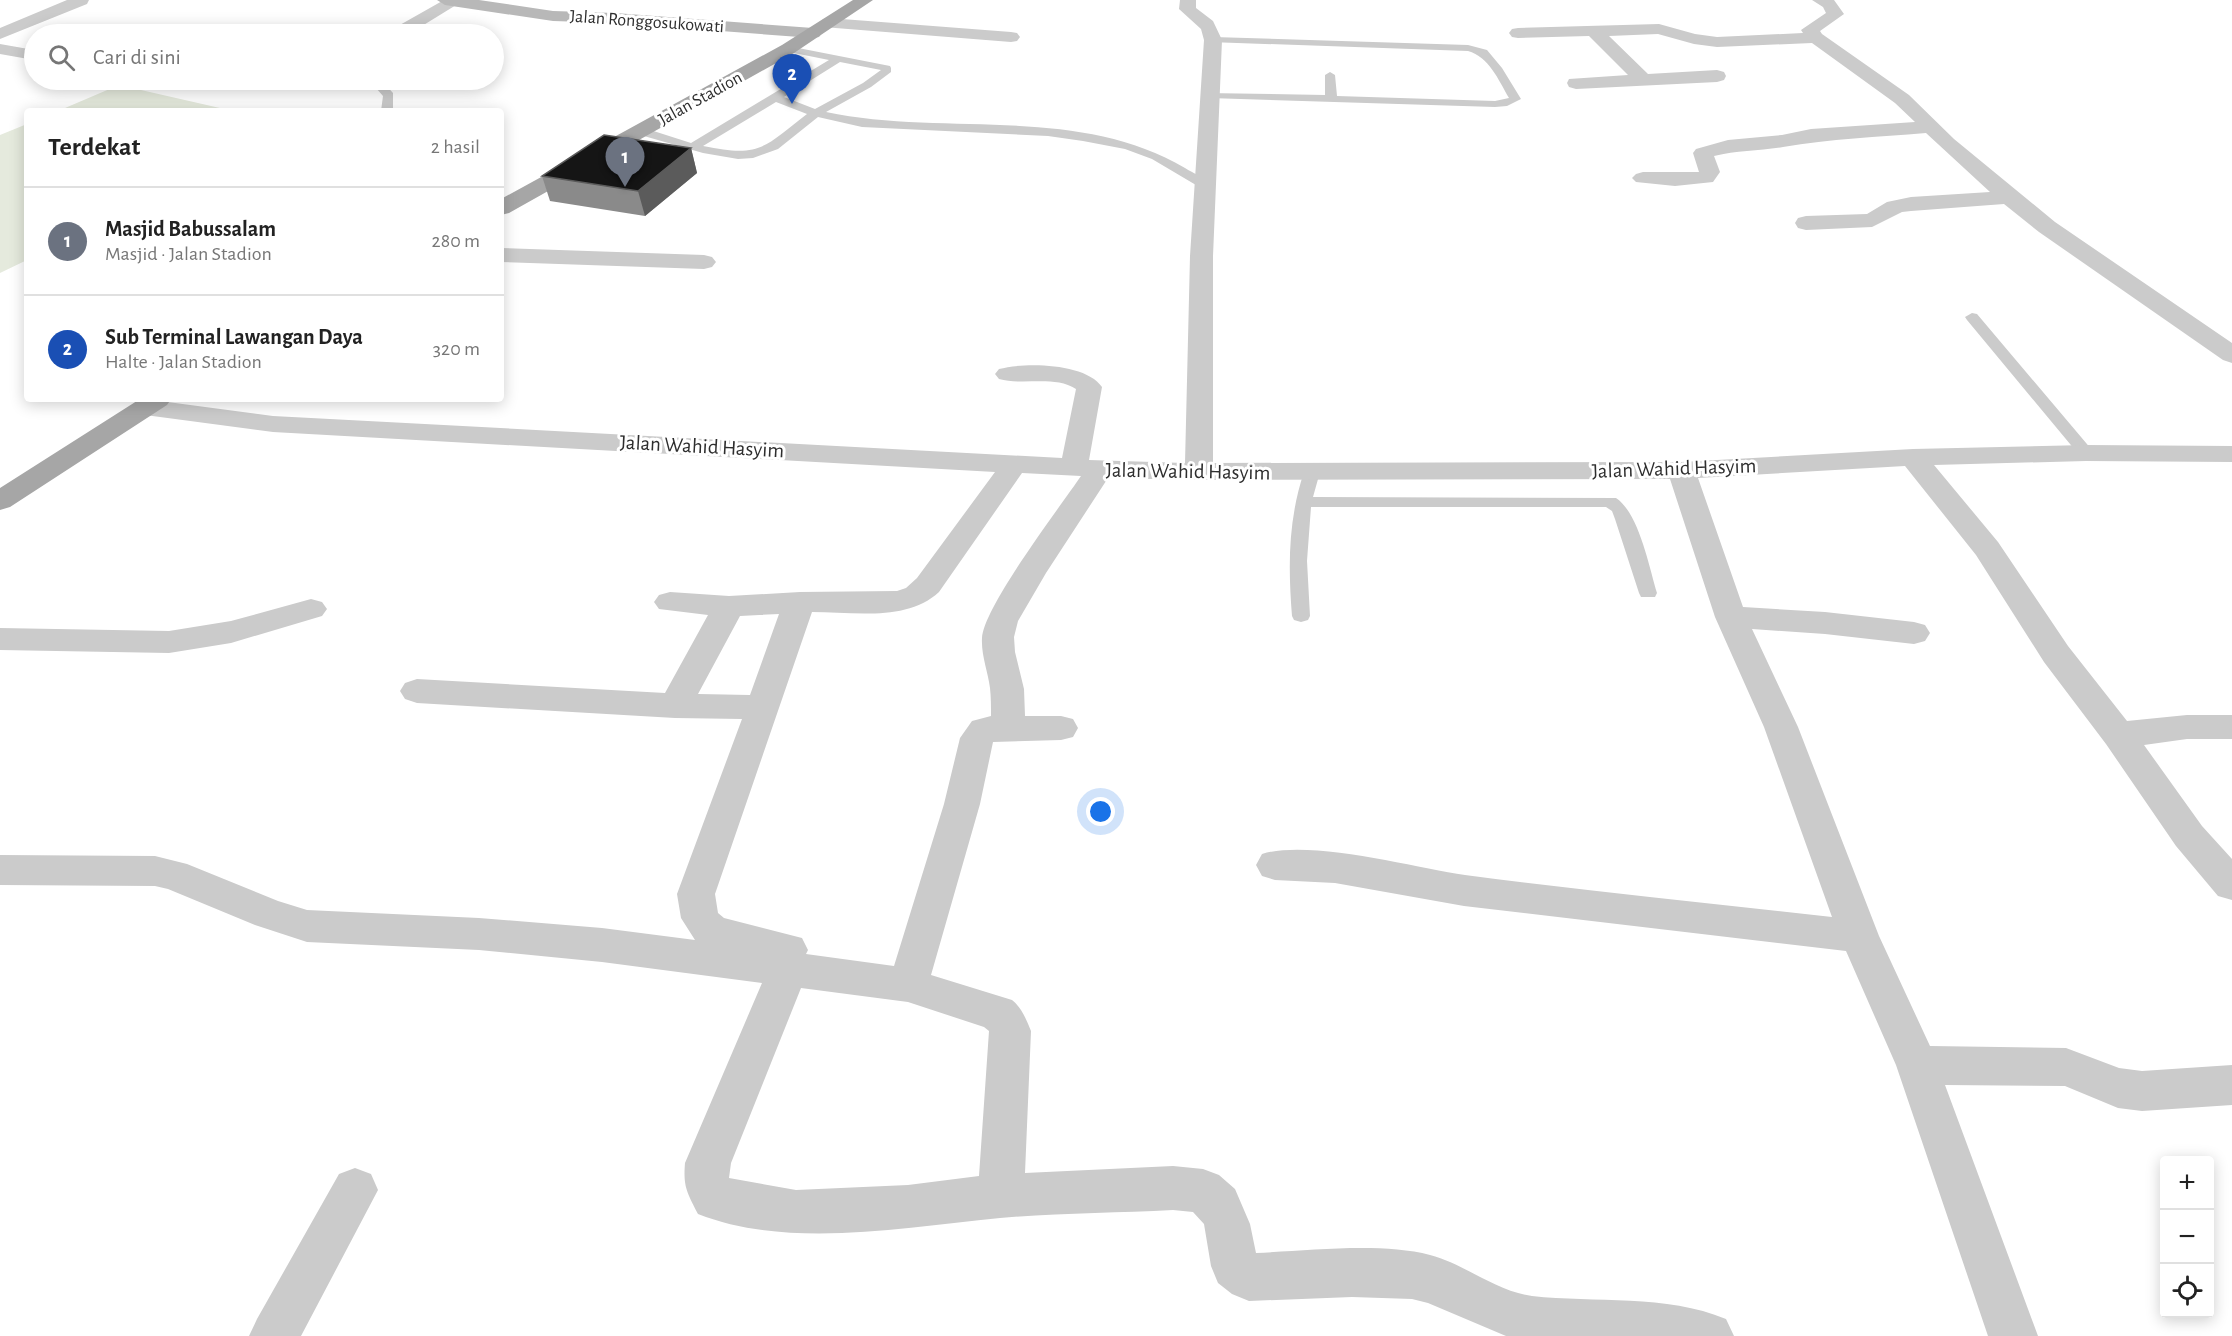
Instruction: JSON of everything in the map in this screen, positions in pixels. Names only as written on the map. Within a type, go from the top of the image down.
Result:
[{"type":"main road","name":"Jalan Stadion","points":[[504,206],[788,49],[865,0]]},
{"type":"main road","name":"Jalan Ronggosukowati","points":[[449,1],[554,16],[821,28]]},
{"type":"main road","points":[[0,501],[152,403]]},
{"type":"street","points":[[1188,0],[1187,9],[1212,28],[1214,40],[1204,185],[1199,342],[1200,472]]},
{"type":"street","points":[[1820,0],[1829,4],[1835,14],[1810,30],[1816,38],[1902,99],[2008,197],[2232,355]]},
{"type":"street","points":[[27,24],[74,1]]},
{"type":"street","points":[[413,24],[449,1]]},
{"type":"street","points":[[0,34],[24,25]]},
{"type":"street","points":[[821,28],[1011,36]]},
{"type":"street","points":[[1518,33],[1659,29],[1694,39],[1717,42],[1816,38]]},
{"type":"street","points":[[1594,31],[1643,80]]},
{"type":"street","points":[[0,49],[24,53]]},
{"type":"street","points":[[1576,83],[1717,76]]},
{"type":"street","points":[[1643,178],[1675,180],[1706,178],[1710,172],[1703,153],[1728,146],[1833,133],[1932,127]]},
{"type":"street","points":[[1806,223],[1872,220],[1895,207],[1911,204],[2008,197]]},
{"type":"street","points":[[504,255],[704,262]]},
{"type":"street","points":[[1008,374],[1078,378],[1089,387],[1087,469],[1002,621],[998,637],[1007,689],[1009,728]]},
{"type":"street","name":"Jalan Wahid Hasyim","points":[[152,403],[273,424],[1087,469],[1200,472],[1681,470],[1914,457],[2086,453],[2232,454]]},
{"type":"street","points":[[1914,457],[1987,549],[2056,654],[2118,735],[2188,836],[2232,885]]},
{"type":"street","points":[[670,602],[729,606],[800,602],[897,601],[917,595],[928,585],[1014,465]]},
{"type":"street","points":[[1681,470],[1731,617],[1781,728],[1859,936],[1917,1065],[2013,1336]]},
{"type":"street","points":[[800,602],[782,646],[763,708],[696,894],[698,913],[706,928],[765,946],[895,973],[996,1013],[1005,1019],[1010,1031],[1001,1196]]},
{"type":"street","points":[[675,706],[729,606]]},
{"type":"street","points":[[0,639],[169,642],[231,632],[311,609]]},
{"type":"street","points":[[1731,617],[1825,623],[1914,633]]},
{"type":"street","points":[[417,691],[675,706],[763,708]]},
{"type":"street","points":[[2118,735],[2187,727],[2232,727]]},
{"type":"street","points":[[895,973],[962,804],[977,738],[984,730],[1061,728]]},
{"type":"street","points":[[1275,865],[1335,868],[1464,890],[1859,936]]},
{"type":"street","points":[[0,870],[155,871],[174,875],[269,914],[308,926],[479,934],[580,943],[788,970],[895,973]]},
{"type":"street","points":[[788,970],[708,1163],[706,1183],[714,1198],[796,1212],[908,1207],[1001,1196],[1173,1188],[1203,1191],[1218,1205],[1223,1214],[1235,1266],[1249,1276],[1352,1273],[1412,1275],[1433,1280],[1479,1302],[1529,1320],[1677,1330],[1709,1336]]},
{"type":"street","points":[[1917,1065],[2067,1067],[2118,1088],[2142,1091],[2232,1085]]},
{"type":"street","points":[[274,1336],[355,1190]]},
{"type":"lane","points":[[1209,95],[1503,104],[1515,99],[1497,68],[1483,52],[1468,48],[1329,49],[1214,40]]},
{"type":"lane","points":[[641,131],[693,147],[742,156],[756,154],[767,151],[815,113],[887,70],[840,58],[788,49]]},
{"type":"lane","points":[[693,147],[840,58]]},
{"type":"lane","points":[[1330,75],[1331,98]]},
{"type":"lane","points":[[384,90],[389,95],[387,108]]},
{"type":"lane","points":[[776,98],[815,113],[862,123],[1048,132],[1128,146],[1156,156],[1204,185]]},
{"type":"lane","points":[[1972,317],[2086,453]]},
{"type":"lane","points":[[1301,616],[1297,555],[1298,523],[1312,472]]},
{"type":"lane","points":[[1303,502],[1610,502],[1619,508],[1624,519],[1648,593]]},
{"type":"shaded area","points":[[107,90],[141,90],[220,108],[65,108]]},
{"type":"shaded area","points":[[24,125],[24,261],[0,273],[0,135]]},
{"type":"building","points":[[604,135],[691,148],[638,191],[542,176]]},
{"type":"place","name":"Sub Terminal Lawangan Daya","points":[[792,104]]},
{"type":"place","name":"Masjid Babussalam","points":[[625,187]]}]
